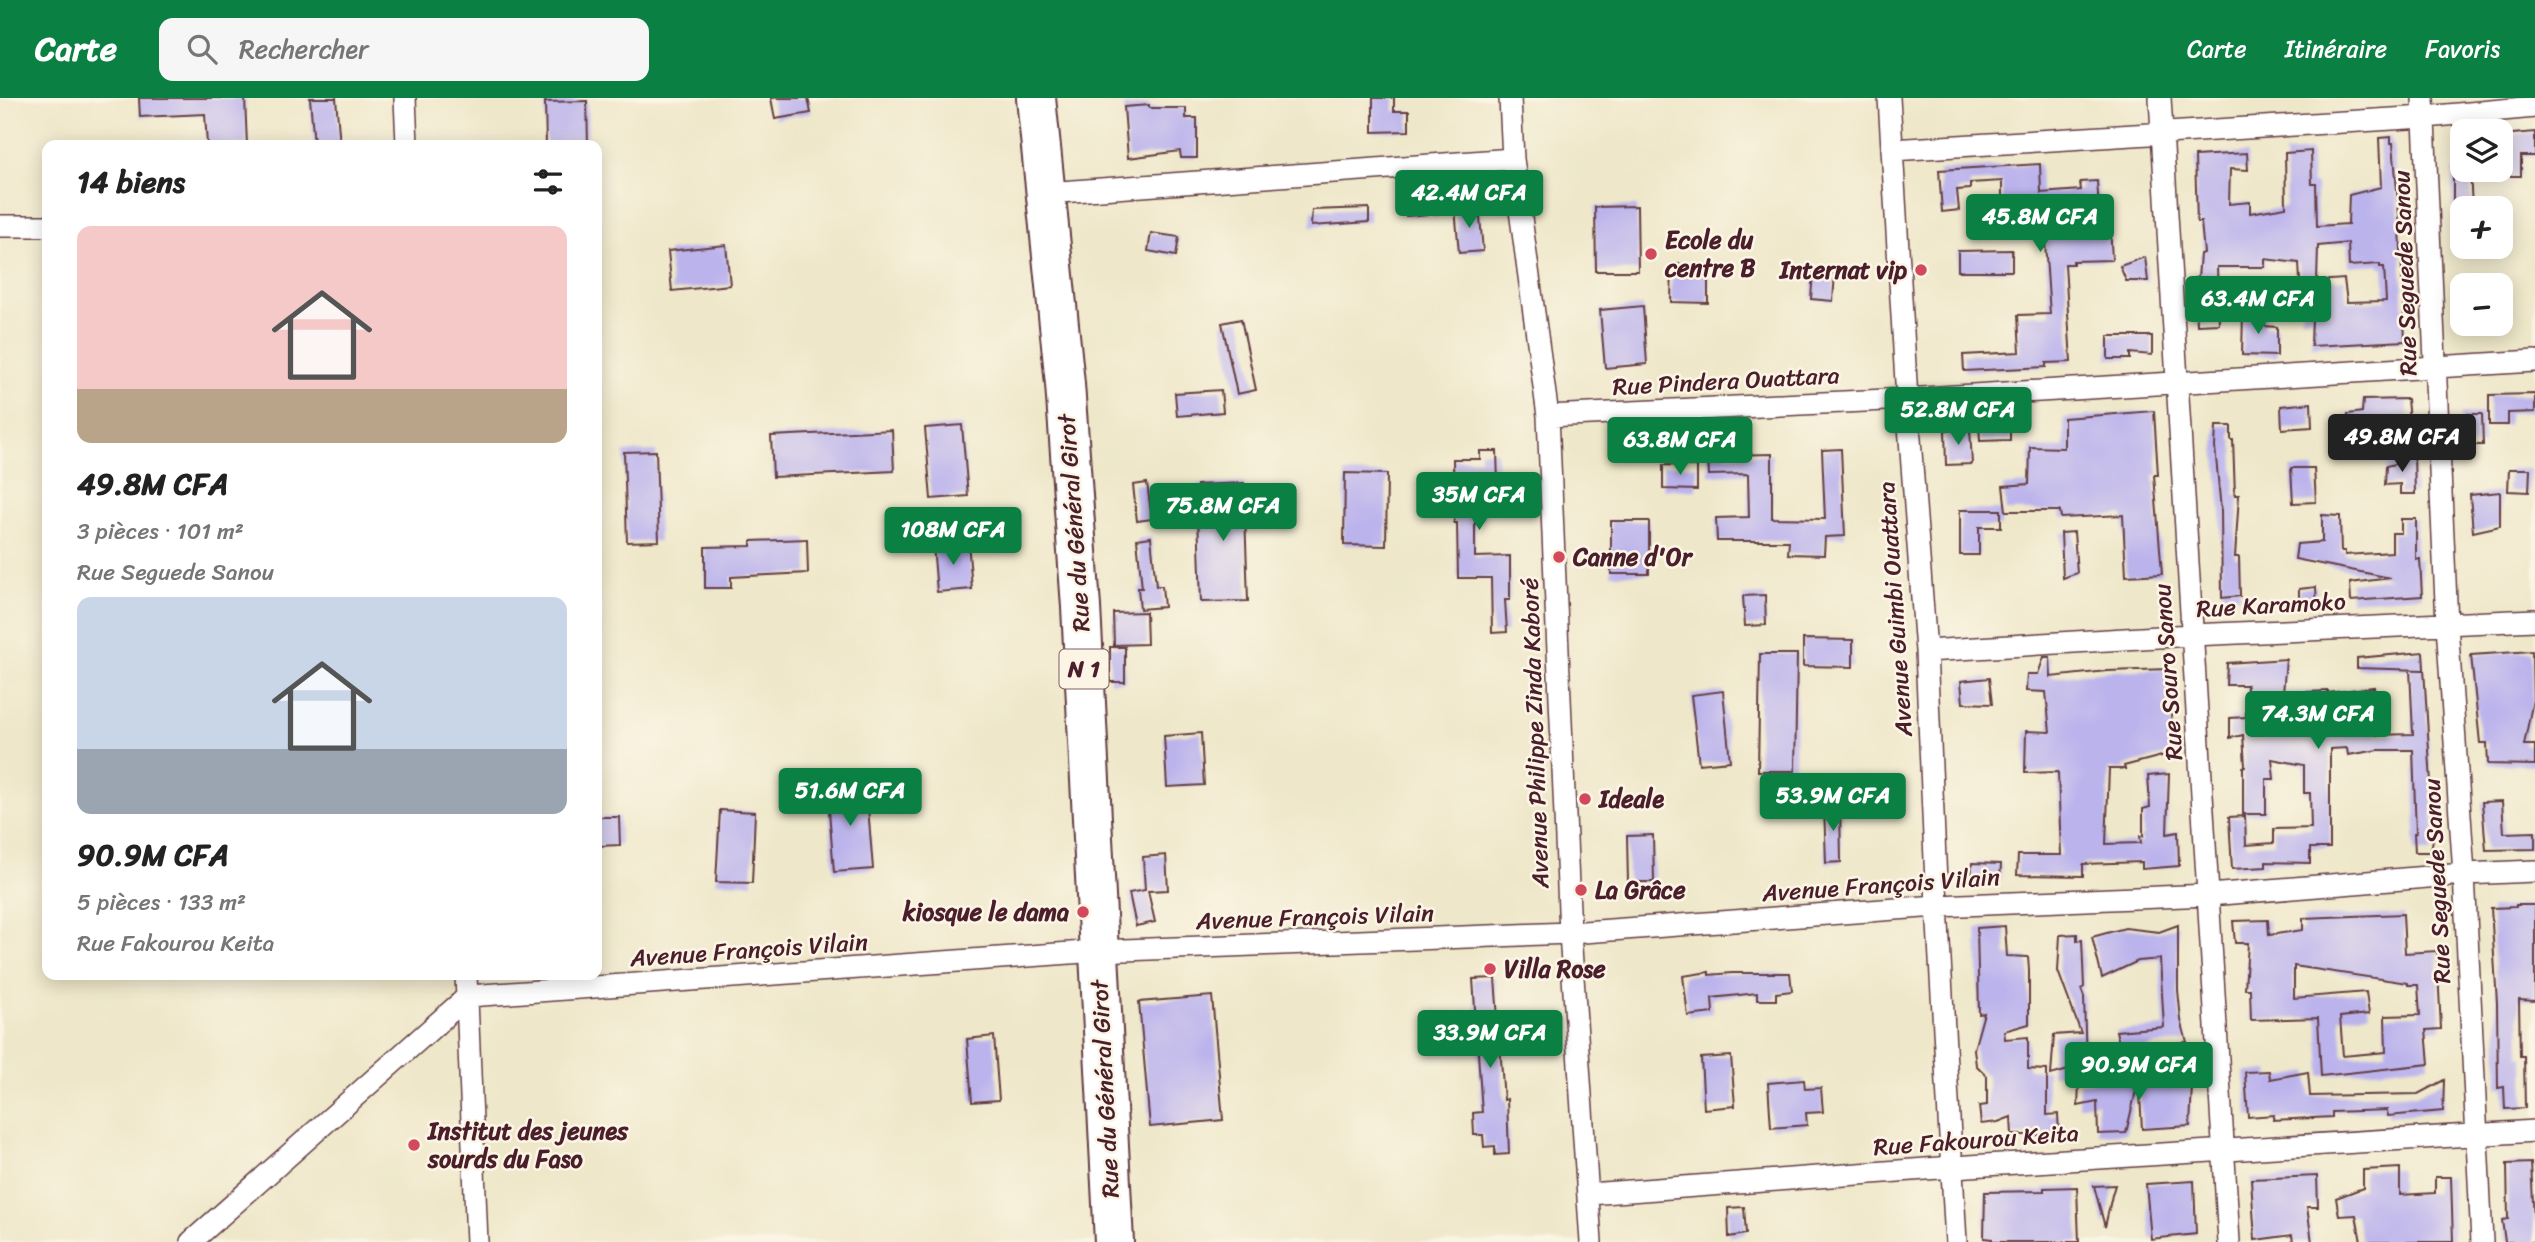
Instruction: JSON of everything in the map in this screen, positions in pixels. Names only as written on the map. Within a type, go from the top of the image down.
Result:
[{"type":"highway","name":"Rue du Général Girot","points":[[1036,98],[1065,384],[1081,607],[1114,1242]]},
{"type":"street","points":[[405,98],[407,140]]},
{"type":"street","name":"Avenue Philippe Zinda Kaboré","points":[[1510,98],[1513,159],[1548,416],[1570,933],[1591,1242]]},
{"type":"street","name":"Avenue Guimbi Ouattara","points":[[1889,98],[1907,399],[1926,651],[1956,1242]]},
{"type":"street","name":"Rue Souro Sanou","points":[[2160,98],[2229,1242]]},
{"type":"street","points":[[1892,150],[2162,133],[2424,108],[2535,107]]},
{"type":"street","name":"Rue Seguede Sanou","points":[[2424,108],[2447,624],[2464,874],[2482,1242]]},
{"type":"street","points":[[1046,193],[1513,159]]},
{"type":"street","points":[[0,226],[42,226]]},
{"type":"street","name":"Rue Pindera Ouattara","points":[[1548,416],[1907,399],[2535,361]]},
{"type":"street","name":"Rue Karamoko","points":[[1926,651],[2191,635],[2535,620]]},
{"type":"street","name":"Avenue François Vilain","points":[[602,978],[1098,951],[1570,933],[1937,906],[2209,895],[2464,874],[2535,871]]},
{"type":"street","name":"Avenue François Vilain","points":[[467,985],[560,980]]},
{"type":"street","points":[[191,1242],[467,985]]},
{"type":"street","points":[[467,985],[477,1242]]},
{"type":"street","name":"Rue Fakourou Keita","points":[[1589,1194],[1953,1167],[2535,1131]]},
{"type":"building","points":[[139,98],[245,98],[247,140],[207,140],[205,114],[140,117]]},
{"type":"building","points":[[310,98],[336,98],[340,140],[314,140]]},
{"type":"building","points":[[771,98],[808,98],[811,113],[775,119]]},
{"type":"building","points":[[1373,98],[1394,98],[1394,111],[1409,111],[1409,131],[1373,132]]},
{"type":"building","points":[[587,101],[588,140],[546,140],[545,102]]},
{"type":"building","points":[[1149,105],[1149,108],[1186,108],[1186,118],[1197,118],[1197,158],[1181,158],[1180,151],[1128,158],[1124,107]]},
{"type":"building","points":[[2535,132],[2535,156],[2521,156],[2521,176],[2513,176],[2513,134]]},
{"type":"building","points":[[2391,137],[2393,143],[2405,341],[2311,346],[2312,317],[2302,318],[2299,263],[2265,259],[2265,267],[2217,267],[2219,324],[2197,325],[2195,278],[2198,278],[2200,254],[2204,253],[2201,222],[2197,222],[2195,156],[2247,153],[2248,170],[2230,169],[2229,204],[2250,202],[2250,213],[2286,207],[2285,153],[2311,151],[2312,184],[2316,184],[2317,226],[2348,224],[2349,195],[2381,187],[2379,138]],"holes":[[[2348,243],[2349,266],[2380,264],[2380,267],[2384,267],[2386,301],[2347,302],[2344,279],[2317,281],[2318,246]]]},
{"type":"building","points":[[2040,164],[2041,193],[2081,190],[2080,182],[2097,181],[2099,208],[2109,208],[2112,260],[2073,261],[2073,264],[2065,264],[2071,362],[2046,363],[2046,367],[1964,371],[1963,355],[2020,352],[2018,315],[2050,314],[2043,213],[2002,214],[2002,181],[1970,183],[1970,189],[1957,190],[1959,210],[1942,212],[1939,170]]},
{"type":"building","points":[[2453,182],[2471,182],[2471,196],[2453,196]]},
{"type":"building","points":[[1450,184],[1453,212],[1406,216],[1404,189]]},
{"type":"building","points":[[1479,206],[1483,251],[1459,253],[1455,208]]},
{"type":"building","points":[[1637,206],[1638,271],[1596,271],[1595,207]]},
{"type":"building","points":[[1369,208],[1369,222],[1311,226],[1312,210]]},
{"type":"building","points":[[1151,233],[1179,237],[1176,256],[1148,251]]},
{"type":"building","points":[[726,245],[730,285],[672,291],[668,251]]},
{"type":"building","points":[[2012,250],[2012,271],[1958,271],[1958,251]]},
{"type":"building","points":[[2145,257],[2148,281],[2126,281],[2120,266]]},
{"type":"building","points":[[1672,264],[1708,265],[1708,303],[1671,302]]},
{"type":"building","points":[[1813,271],[1835,273],[1833,301],[1811,299]]},
{"type":"building","points":[[1643,306],[1647,364],[1605,368],[1600,310]]},
{"type":"building","points":[[2265,310],[2264,326],[2277,327],[2277,356],[2242,355],[2243,313]]},
{"type":"building","points":[[1241,319],[1256,390],[1237,394],[1222,323]]},
{"type":"building","points":[[2108,336],[2152,336],[2152,355],[2130,353],[2130,359],[2108,359]]},
{"type":"building","points":[[1221,390],[1223,412],[1177,416],[1175,393]]},
{"type":"building","points":[[2535,394],[2535,412],[2508,413],[2508,425],[2489,425],[2489,395]]},
{"type":"building","points":[[2407,399],[2409,421],[2402,422],[2403,432],[2349,433],[2348,414],[2362,412],[2363,400]]},
{"type":"building","points":[[2311,403],[2312,427],[2282,429],[2281,406]]},
{"type":"building","points":[[2154,411],[2158,475],[2154,475],[2162,574],[2126,576],[2123,515],[2061,518],[2060,511],[2006,511],[2003,486],[2029,484],[2030,447],[2064,448],[2064,418]]},
{"type":"building","points":[[2460,414],[2482,414],[2483,445],[2461,445]]},
{"type":"building","points":[[2010,421],[2010,440],[1980,441],[1979,424]]},
{"type":"building","points":[[962,425],[968,496],[931,499],[925,428]]},
{"type":"building","points":[[2216,426],[2231,426],[2235,495],[2239,495],[2235,557],[2239,557],[2240,596],[2222,598],[2221,510],[2215,447]]},
{"type":"building","points":[[1970,429],[1972,464],[1946,465],[1945,430]]},
{"type":"building","points":[[892,430],[894,471],[773,477],[771,436]]},
{"type":"building","points":[[1707,445],[1725,445],[1725,455],[1772,454],[1772,518],[1825,519],[1822,450],[1841,449],[1845,536],[1825,537],[1824,555],[1788,554],[1789,541],[1717,541],[1716,518],[1749,517],[1748,474],[1709,475]]},
{"type":"building","points":[[656,451],[659,541],[627,542],[624,452]]},
{"type":"building","points":[[1480,451],[1497,451],[1498,484],[1481,484],[1484,519],[1475,520],[1475,557],[1510,556],[1510,600],[1505,600],[1507,632],[1492,633],[1491,578],[1458,578],[1453,459],[1480,459]]},
{"type":"building","points":[[2414,454],[2415,494],[2400,494],[2400,484],[2385,485],[2386,466],[2399,463],[2399,455]]},
{"type":"building","points":[[1663,465],[1697,466],[1697,490],[1663,489]]},
{"type":"building","points":[[2291,468],[2314,468],[2316,502],[2293,503]]},
{"type":"building","points":[[2509,469],[2530,469],[2529,492],[2508,491]]},
{"type":"building","points":[[1345,473],[1387,474],[1386,546],[1344,545]]},
{"type":"building","points":[[1147,483],[1152,519],[1137,521],[1133,485]]},
{"type":"building","points":[[1244,483],[1248,601],[1201,602],[1197,485]]},
{"type":"building","points":[[2500,492],[2500,526],[2473,532],[2470,495]]},
{"type":"building","points":[[1960,510],[2001,510],[2001,527],[1979,527],[1979,555],[1960,555]]},
{"type":"building","points":[[2322,515],[2340,516],[2341,551],[2345,551],[2345,555],[2392,552],[2392,533],[2401,533],[2401,519],[2416,519],[2416,560],[2420,559],[2422,596],[2351,601],[2350,583],[2391,578],[2295,559],[2297,544],[2322,542]]},
{"type":"building","points":[[1611,521],[1649,521],[1649,574],[1611,574]]},
{"type":"building","points":[[2074,532],[2077,573],[2063,578],[2061,533]]},
{"type":"building","points":[[1151,537],[1156,586],[1162,586],[1164,607],[1140,609],[1138,588],[1142,588],[1137,539]]},
{"type":"building","points":[[807,539],[808,573],[731,577],[731,588],[705,588],[705,547],[751,546],[751,541]]},
{"type":"building","points":[[968,541],[972,589],[937,592],[933,545]]},
{"type":"building","points":[[2316,587],[2317,605],[2299,603],[2299,589]]},
{"type":"building","points":[[1765,595],[1766,625],[1745,626],[1743,596]]},
{"type":"building","points":[[1146,612],[1147,644],[1114,645],[1113,613]]},
{"type":"building","points":[[1803,639],[1853,640],[1853,667],[1803,666]]},
{"type":"building","points":[[1110,647],[1125,647],[1125,682],[1110,682]]},
{"type":"building","points":[[2532,651],[2533,700],[2524,745],[2535,745],[2535,765],[2488,764],[2487,743],[2480,743],[2471,655]]},
{"type":"building","points":[[2423,652],[2434,832],[2431,852],[2415,852],[2413,750],[2378,750],[2348,755],[2347,748],[2330,749],[2330,848],[2310,848],[2310,863],[2266,862],[2266,867],[2232,869],[2229,817],[2245,816],[2246,845],[2274,843],[2274,829],[2311,828],[2310,793],[2304,793],[2304,765],[2272,759],[2274,779],[2266,779],[2266,814],[2243,814],[2243,735],[2230,738],[2230,718],[2246,717],[2247,685],[2226,685],[2227,663],[2286,659],[2283,693],[2328,693],[2374,687],[2376,735],[2413,734],[2410,670],[2423,670],[2357,668],[2357,658]]},
{"type":"building","points":[[1760,654],[1797,654],[1795,771],[1758,771]]},
{"type":"building","points":[[2044,657],[2050,657],[2051,677],[2107,671],[2169,669],[2173,753],[2124,766],[2125,769],[2109,769],[2106,844],[2141,843],[2143,809],[2150,807],[2148,776],[2169,774],[2167,834],[2178,832],[2179,866],[2142,869],[2142,862],[2083,864],[2083,876],[2017,875],[2018,855],[2061,855],[2058,772],[2025,773],[2026,731],[2050,732],[2046,692],[2026,691],[2027,674],[2038,674]]},
{"type":"building","points":[[1989,678],[1992,704],[1963,703],[1961,681]]},
{"type":"building","points":[[1723,691],[1730,761],[1699,764],[1691,695]]},
{"type":"building","points":[[1201,733],[1204,785],[1167,787],[1164,736]]},
{"type":"building","points":[[866,783],[873,869],[834,872],[827,786]]},
{"type":"building","points":[[2502,801],[2504,833],[2535,832],[2535,849],[2486,850],[2482,802]]},
{"type":"building","points":[[1824,805],[1840,805],[1841,862],[1826,863]]},
{"type":"building","points":[[720,810],[755,812],[752,883],[716,882]]},
{"type":"building","points":[[602,817],[619,817],[620,845],[602,846]]},
{"type":"building","points":[[1653,835],[1654,882],[1628,882],[1627,836]]},
{"type":"building","points":[[1166,855],[1168,890],[1148,891],[1155,922],[1136,926],[1129,893],[1145,890],[1143,857]]},
{"type":"building","points":[[1972,863],[2001,864],[2000,881],[1971,880]]},
{"type":"building","points":[[2535,905],[2535,1001],[2519,1000],[2520,1056],[2524,1056],[2525,1108],[2505,1109],[2504,1087],[2498,1088],[2497,1003],[2491,908]]},
{"type":"building","points":[[2403,914],[2405,953],[2437,951],[2441,1029],[2426,1030],[2429,1064],[2321,1076],[2318,1018],[2251,1020],[2250,989],[2245,989],[2248,943],[2235,943],[2233,921],[2268,920],[2269,935],[2303,930],[2303,918]],"holes":[[[2294,966],[2418,985],[2420,1015],[2385,1016],[2386,1052],[2343,1056],[2340,1017],[2369,1014],[2366,992],[2294,998]]]},
{"type":"building","points":[[2178,925],[2178,990],[2181,1020],[2187,1042],[2156,1045],[2122,1055],[2116,1031],[2164,1027],[2160,959],[2138,961],[2102,978],[2092,937],[2125,928],[2159,932]]},
{"type":"building","points":[[2005,926],[2007,956],[2028,957],[2029,1024],[2004,1031],[2005,1039],[2028,1037],[2028,1069],[2047,1070],[2047,1115],[2058,1114],[2059,1135],[2012,1135],[2011,1117],[1981,1124],[1979,1106],[1987,1105],[1987,1076],[1976,1065],[1974,1049],[1984,1013],[1979,1014],[1977,928]]},
{"type":"building","points":[[2077,934],[2077,941],[2082,940],[2084,987],[2081,989],[2084,997],[2086,1065],[2051,1075],[2054,1035],[2081,1033],[2058,971],[2060,935]]},
{"type":"building","points":[[1709,972],[1709,975],[1790,973],[1792,991],[1776,993],[1776,1000],[1757,1000],[1757,993],[1712,998],[1713,1013],[1688,1016],[1683,976]]},
{"type":"building","points":[[1495,978],[1504,1100],[1507,1099],[1509,1154],[1495,1155],[1495,1146],[1484,1147],[1483,1135],[1474,1135],[1473,1113],[1482,1112],[1473,979]]},
{"type":"building","points":[[1212,996],[1223,1120],[1150,1127],[1139,1002]]},
{"type":"building","points":[[994,1036],[999,1100],[972,1102],[967,1039]]},
{"type":"building","points":[[1731,1056],[1735,1106],[1704,1109],[1701,1058]]},
{"type":"building","points":[[2269,1071],[2270,1079],[2308,1072],[2310,1096],[2418,1094],[2444,1080],[2443,1111],[2388,1116],[2387,1110],[2332,1112],[2332,1117],[2273,1120],[2274,1115],[2248,1117],[2245,1072]]},
{"type":"building","points":[[2183,1072],[2180,1087],[2192,1085],[2190,1126],[2142,1129],[2139,1078],[2126,1133],[2098,1134],[2097,1102],[2078,1106],[2079,1083]]},
{"type":"building","points":[[1804,1080],[1805,1089],[1821,1088],[1823,1112],[1806,1113],[1807,1125],[1771,1128],[1768,1083]]},
{"type":"building","points":[[2531,1163],[2535,1242],[2505,1242],[2502,1220],[2508,1219],[2507,1164]]},
{"type":"building","points":[[2400,1168],[2400,1195],[2435,1193],[2435,1177],[2451,1177],[2453,1242],[2361,1242],[2356,1215],[2339,1216],[2336,1198],[2363,1188],[2363,1170]]},
{"type":"building","points":[[2317,1176],[2318,1207],[2307,1207],[2312,1242],[2293,1242],[2292,1235],[2255,1240],[2251,1179]]},
{"type":"building","points":[[2194,1181],[2196,1234],[2151,1239],[2146,1184]]},
{"type":"building","points":[[2115,1185],[2112,1195],[2105,1227],[2094,1186]]},
{"type":"building","points":[[2077,1187],[2079,1242],[1992,1242],[1992,1239],[1984,1238],[1985,1192],[2044,1191],[2044,1188]]},
{"type":"building","points":[[1744,1207],[1746,1234],[1729,1237],[1728,1208]]},
{"type":"place","name":"Ecole du centre B","points":[[1651,254]]},
{"type":"place","name":"Internat vip","points":[[1921,270]]},
{"type":"place","name":"Canne d'Or","points":[[1559,557]]},
{"type":"place","name":"Ideale","points":[[1585,799]]},
{"type":"place","name":"La Grâce","points":[[1581,890]]},
{"type":"place","name":"kiosque le dama","points":[[1083,912]]},
{"type":"place","name":"Villa Rose","points":[[1490,969]]},
{"type":"place","name":"Institut des jeunes sourds du Faso","points":[[414,1145]]}]
